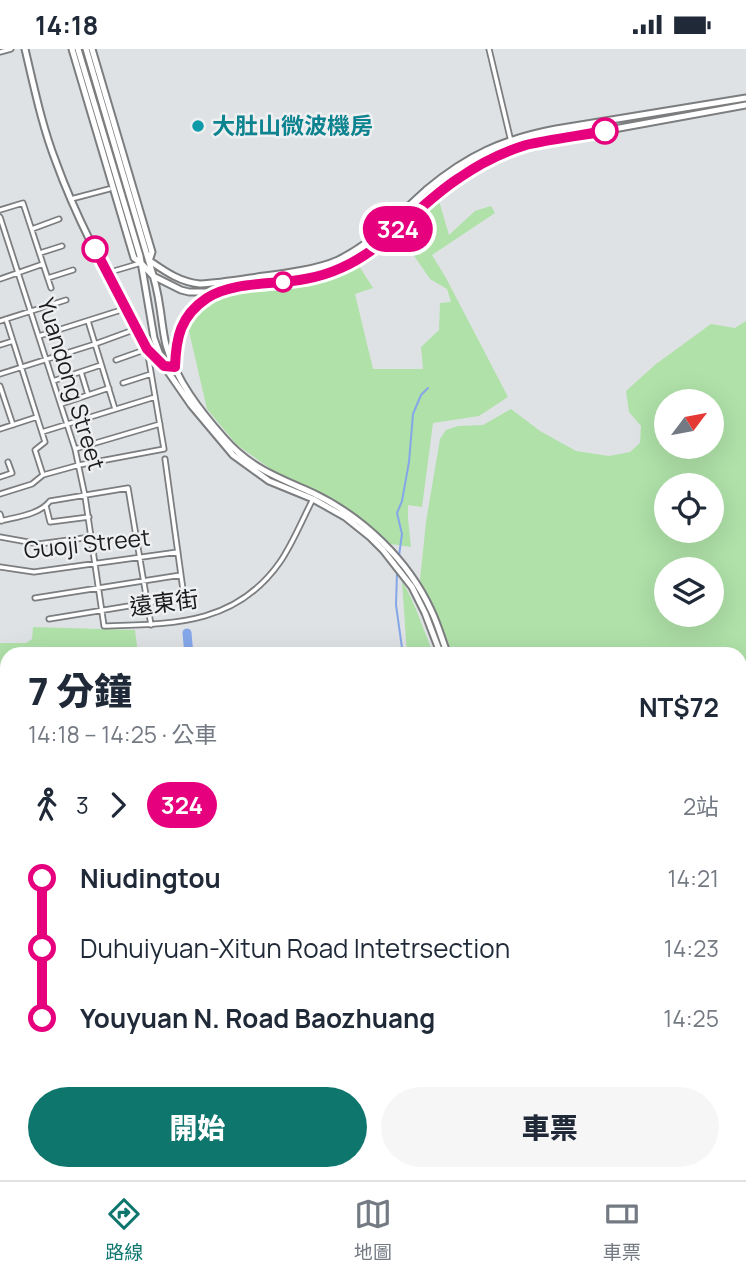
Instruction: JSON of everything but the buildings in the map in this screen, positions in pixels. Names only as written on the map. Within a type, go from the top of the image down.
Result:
[{"type":"street","points":[[0,52],[11,49]]},
{"type":"street","points":[[25,49],[46,132],[71,199],[147,349],[164,366],[215,436],[233,455],[269,481],[341,508],[371,532],[417,583],[432,611],[445,647]]},
{"type":"street","points":[[72,49],[134,258],[153,276],[189,292],[212,292],[304,279],[343,268],[377,248],[458,178],[513,150],[536,143],[746,105]]},
{"type":"street","points":[[78,49],[141,263],[154,338],[164,366]]},
{"type":"street","points":[[86,49],[149,261],[166,344],[192,398],[234,450],[260,469],[314,497],[370,537],[412,587],[438,647]]},
{"type":"street","points":[[92,49],[152,252],[149,261]]},
{"type":"street","points":[[489,49],[513,150]]},
{"type":"street","points":[[107,273],[149,261],[170,275],[200,284],[299,271],[337,261],[377,236],[426,190],[482,151],[510,140],[556,129],[746,98]]},
{"type":"street","points":[[71,199],[110,189]]},
{"type":"street","points":[[0,210],[23,202],[51,288]]},
{"type":"street","name":"Yuandong Street","points":[[0,217],[75,449],[86,496],[96,563]]},
{"type":"street","points":[[32,229],[59,219]]},
{"type":"street","points":[[40,253],[62,246]]},
{"type":"street","points":[[0,279],[43,264]]},
{"type":"street","points":[[48,278],[73,270]]},
{"type":"street","points":[[175,367],[179,331],[187,317],[208,298],[225,290]]},
{"type":"street","points":[[0,321],[66,300]]},
{"type":"street","points":[[39,336],[118,311]]},
{"type":"street","points":[[6,319],[45,442],[35,450],[43,475]]},
{"type":"street","points":[[136,329],[143,336],[149,333],[151,319]]},
{"type":"street","points":[[88,321],[116,409]]},
{"type":"street","points":[[0,374],[136,329]]},
{"type":"street","points":[[0,345],[13,341]]},
{"type":"street","points":[[116,360],[147,349]]},
{"type":"street","points":[[0,493],[32,484],[43,475],[79,465],[164,449],[147,349]]},
{"type":"street","points":[[54,381],[102,365]]},
{"type":"street","points":[[164,366],[175,367]]},
{"type":"street","points":[[81,372],[88,395]]},
{"type":"street","points":[[123,383],[151,374]]},
{"type":"street","points":[[0,386],[13,425]]},
{"type":"street","points":[[61,404],[109,388]]},
{"type":"street","points":[[42,432],[155,397]]},
{"type":"street","points":[[0,429],[37,417]]},
{"type":"street","points":[[75,449],[160,424]]},
{"type":"street","points":[[49,619],[184,597],[165,459]]},
{"type":"street","points":[[0,477],[12,473],[8,462]]},
{"type":"street","points":[[0,514],[1,521],[39,510],[48,503],[128,488],[151,625]]},
{"type":"street","name":"遠東街","points":[[96,563],[104,626],[160,625],[207,617],[247,596],[267,578],[288,549],[314,497]]},
{"type":"street","points":[[48,503],[50,522],[89,517]]},
{"type":"street","points":[[0,537],[40,544],[92,537]]},
{"type":"street","name":"Guoji Street","points":[[0,567],[34,572],[178,552]]},
{"type":"street","points":[[35,599],[181,575]]},
{"type":"green space","points":[[439,201],[449,235],[475,211],[491,206],[495,213],[432,255],[508,397],[479,416],[433,423],[422,507],[408,505],[411,547],[390,544],[359,516],[319,492],[272,470],[236,444],[207,409],[188,327],[205,307],[222,297],[303,286],[359,266],[373,288],[355,294],[373,369],[423,369],[421,347],[439,330],[440,303],[451,302],[447,289],[430,279],[400,235]]},
{"type":"green space","points":[[746,321],[746,647],[450,647],[420,580],[426,522],[440,439],[446,430],[458,426],[483,425],[511,409],[540,431],[576,451],[609,456],[630,452],[640,443],[641,426],[629,412],[626,391],[656,364],[711,324],[735,328]]},
{"type":"green space","points":[[402,581],[431,647],[407,647]]},
{"type":"green space","points":[[33,627],[135,630],[137,647],[0,647],[0,643],[26,643],[32,639]]},
{"type":"waterway","points":[[399,556],[402,534],[397,513],[402,501],[409,462],[413,414],[421,395],[428,388]]},
{"type":"waterway","points":[[397,572],[396,605],[402,647]]},
{"type":"waterway","points":[[187,633],[188,647]]},
{"type":"bus line","name":"324","points":[[95,249],[147,349],[164,366],[175,367],[177,340],[182,325],[193,310],[215,294],[225,290],[304,279],[343,268],[377,248],[458,178],[484,163],[526,145],[605,131]]},
{"type":"place","name":"大肚山微波機房","points":[[198,126]]}]
